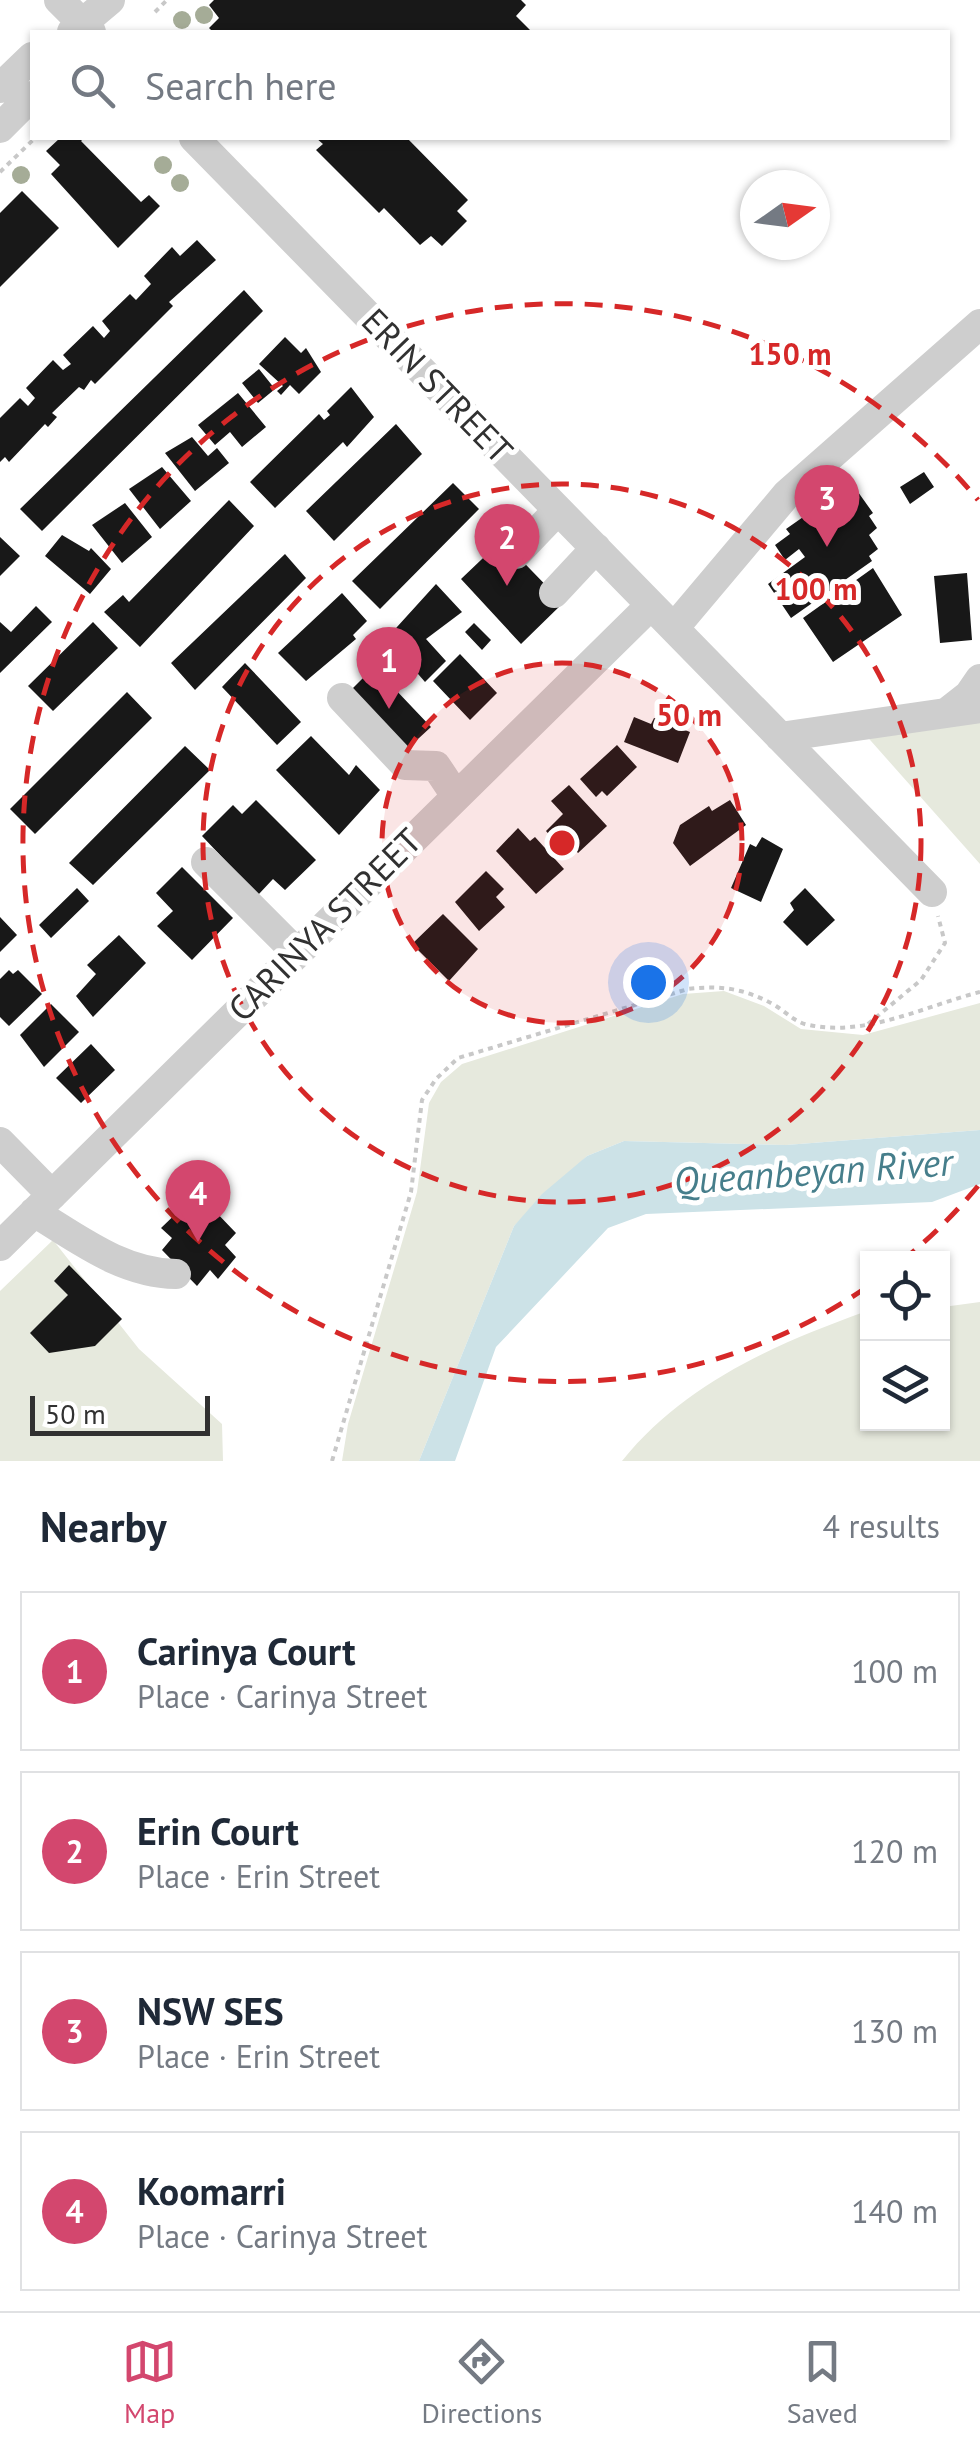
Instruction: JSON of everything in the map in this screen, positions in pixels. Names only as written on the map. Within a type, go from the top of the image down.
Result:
[{"type":"street","points":[[60,0],[81,30]]},
{"type":"street","points":[[83,30],[110,0]]},
{"type":"street","points":[[0,88],[30,60]]},
{"type":"street","points":[[0,128],[30,98]]},
{"type":"street","name":"ERIN STREET","points":[[196,140],[932,892]]},
{"type":"street","points":[[674,628],[787,494],[980,324]]},
{"type":"street","points":[[516,554],[558,510]]},
{"type":"street","points":[[554,593],[596,548]]},
{"type":"street","name":"CARINYA STREET","points":[[0,1246],[651,605]]},
{"type":"street","points":[[946,713],[969,695],[980,679]]},
{"type":"street","points":[[342,698],[405,765],[436,766],[456,796]]},
{"type":"street","points":[[780,736],[980,708]]},
{"type":"street","points":[[206,862],[298,953]]},
{"type":"street","points":[[0,1142],[43,1204],[112,1259],[146,1273],[176,1274]]},
{"type":"path","points":[[154,12],[167,0]]},
{"type":"path","points":[[0,172],[33,140]]},
{"type":"path","points":[[865,1027],[921,980],[945,943],[932,892]]},
{"type":"path","points":[[332,1461],[411,1192],[422,1100],[436,1079],[458,1058],[628,1005],[720,985],[746,991],[802,1024],[865,1027],[980,992]]},
{"type":"shaded area","points":[[980,716],[980,864],[863,732]]},
{"type":"shaded area","points":[[724,991],[764,1006],[801,1029],[863,1035],[980,1003],[980,1130],[786,1145],[624,1141],[587,1156],[514,1226],[419,1461],[342,1461],[348,1424],[417,1192],[429,1103],[441,1082],[462,1064],[683,994]]},
{"type":"shaded area","points":[[53,1240],[139,1349],[222,1424],[223,1461],[0,1461],[0,1291]]},
{"type":"shaded area","points":[[980,1302],[980,1461],[622,1461],[673,1410],[732,1370],[797,1338],[860,1314],[860,1431],[950,1431],[950,1306]]},
{"type":"water","name":"Queanbeyan River","points":[[980,1130],[980,1184],[932,1202],[646,1214],[608,1228],[496,1347],[455,1461],[419,1461],[514,1226],[542,1194],[587,1156],[624,1141],[786,1145]]},
{"type":"building","points":[[214,0],[521,0],[526,5],[516,16],[530,30],[211,30],[219,18],[209,5]]},
{"type":"building","points":[[58,140],[82,140],[141,202],[149,195],[160,206],[118,248],[51,174],[60,165],[46,151]]},
{"type":"building","points":[[318,140],[409,140],[468,200],[457,211],[467,221],[442,246],[431,236],[420,245],[384,208],[379,213],[316,150],[323,144]]},
{"type":"building","points":[[22,191],[59,228],[0,287],[0,213]]},
{"type":"building","points":[[197,240],[216,260],[169,302],[173,306],[95,384],[91,380],[84,390],[79,387],[52,413],[57,417],[48,427],[45,424],[9,462],[5,457],[0,462],[0,418],[20,398],[28,406],[35,398],[26,388],[53,360],[63,370],[71,364],[63,355],[93,326],[104,338],[110,331],[102,321],[130,294],[136,300],[151,284],[144,276],[172,247],[180,256]]},
{"type":"building","points":[[244,290],[263,311],[42,531],[20,509]]},
{"type":"building","points":[[285,337],[301,353],[306,348],[321,372],[299,394],[290,385],[281,395],[277,391],[283,386],[259,364]]},
{"type":"building","points":[[259,369],[275,389],[258,403],[242,383]]},
{"type":"building","points":[[351,387],[374,417],[347,447],[343,442],[275,508],[250,482],[319,414],[324,420],[330,415],[327,411]]},
{"type":"building","points":[[238,393],[266,427],[242,447],[230,432],[215,445],[198,425]]},
{"type":"building","points":[[396,424],[422,454],[334,541],[306,511]]},
{"type":"building","points":[[192,437],[208,456],[217,448],[229,463],[195,491],[165,453]]},
{"type":"building","points":[[162,467],[191,501],[160,529],[129,489]]},
{"type":"building","points":[[924,472],[934,487],[910,504],[900,487]]},
{"type":"building","points":[[848,478],[873,513],[869,516],[877,528],[869,535],[878,549],[869,556],[872,561],[791,618],[768,584],[805,557],[799,549],[785,560],[775,545],[790,534],[786,529],[816,508],[813,504]]},
{"type":"building","points":[[453,483],[479,509],[380,609],[352,581]]},
{"type":"building","points":[[229,500],[254,526],[140,647],[104,612],[123,595],[129,602]]},
{"type":"building","points":[[125,503],[152,537],[122,563],[92,525]]},
{"type":"building","points":[[62,535],[89,551],[91,548],[111,569],[90,594],[45,556]]},
{"type":"building","points":[[0,537],[20,556],[0,576]]},
{"type":"building","points":[[502,540],[563,603],[521,644],[461,579]]},
{"type":"building","points":[[285,554],[306,578],[195,690],[171,663]]},
{"type":"building","points":[[873,568],[902,615],[833,662],[803,618]]},
{"type":"building","points":[[967,573],[972,640],[940,643],[934,576]]},
{"type":"building","points":[[436,584],[462,612],[426,639],[446,661],[425,682],[387,638]]},
{"type":"building","points":[[342,593],[367,621],[353,635],[356,639],[306,681],[278,653]]},
{"type":"building","points":[[36,606],[52,622],[0,673],[0,622],[11,632]]},
{"type":"building","points":[[93,622],[118,648],[53,711],[28,686]]},
{"type":"building","points":[[474,623],[491,640],[482,650],[465,632]]},
{"type":"building","points":[[460,654],[497,693],[470,720],[433,681]]},
{"type":"building","points":[[245,663],[301,722],[277,745],[222,687]]},
{"type":"building","points":[[374,667],[431,727],[406,750],[348,693]]},
{"type":"building","points":[[127,692],[152,718],[35,834],[10,809]]},
{"type":"building","points":[[634,717],[651,724],[654,718],[690,732],[678,763],[624,742]]},
{"type":"building","points":[[311,736],[349,775],[356,765],[380,790],[339,835],[276,770]]},
{"type":"building","points":[[617,745],[637,767],[607,796],[602,791],[596,797],[580,779]]},
{"type":"building","points":[[185,746],[210,770],[93,885],[69,863]]},
{"type":"building","points":[[569,785],[607,826],[578,853],[567,841],[561,848],[546,831],[563,814],[551,801]]},
{"type":"building","points":[[256,800],[316,860],[285,890],[273,879],[258,895],[202,836],[233,805],[242,814]]},
{"type":"building","points":[[730,800],[746,825],[690,866],[673,843],[680,825],[709,806],[712,811]]},
{"type":"building","points":[[518,828],[530,841],[535,837],[564,869],[536,894],[496,851]]},
{"type":"building","points":[[762,837],[783,849],[761,902],[731,888],[750,844],[756,847]]},
{"type":"building","points":[[182,867],[233,918],[192,960],[157,926],[173,911],[156,893]]},
{"type":"building","points":[[486,871],[504,889],[496,897],[505,907],[479,931],[455,902]]},
{"type":"building","points":[[77,888],[89,901],[51,938],[39,925]]},
{"type":"building","points":[[805,888],[835,920],[807,946],[783,922],[794,910],[790,903]]},
{"type":"building","points":[[443,914],[478,949],[449,981],[412,944]]},
{"type":"building","points":[[0,917],[17,935],[0,952]]},
{"type":"building","points":[[119,935],[146,963],[93,1017],[76,996],[96,974],[87,965]]},
{"type":"building","points":[[9,970],[13,974],[18,970],[42,994],[9,1026],[0,1017],[0,979]]},
{"type":"building","points":[[51,1004],[79,1032],[44,1067],[20,1035]]},
{"type":"building","points":[[91,1044],[115,1070],[81,1103],[56,1078]]},
{"type":"building","points":[[186,1204],[202,1221],[213,1209],[236,1233],[225,1245],[236,1257],[218,1279],[210,1270],[197,1286],[162,1250],[172,1238],[161,1228]]},
{"type":"building","points":[[69,1265],[122,1319],[95,1346],[49,1353],[30,1333],[68,1295],[54,1281]]},
{"type":"place","name":"NSW SES","points":[[827,547]]},
{"type":"place","name":"Erin Court","points":[[507,586]]},
{"type":"place","name":"Carinya Court","points":[[389,709]]},
{"type":"place","name":"Koomarri","points":[[198,1242]]}]
